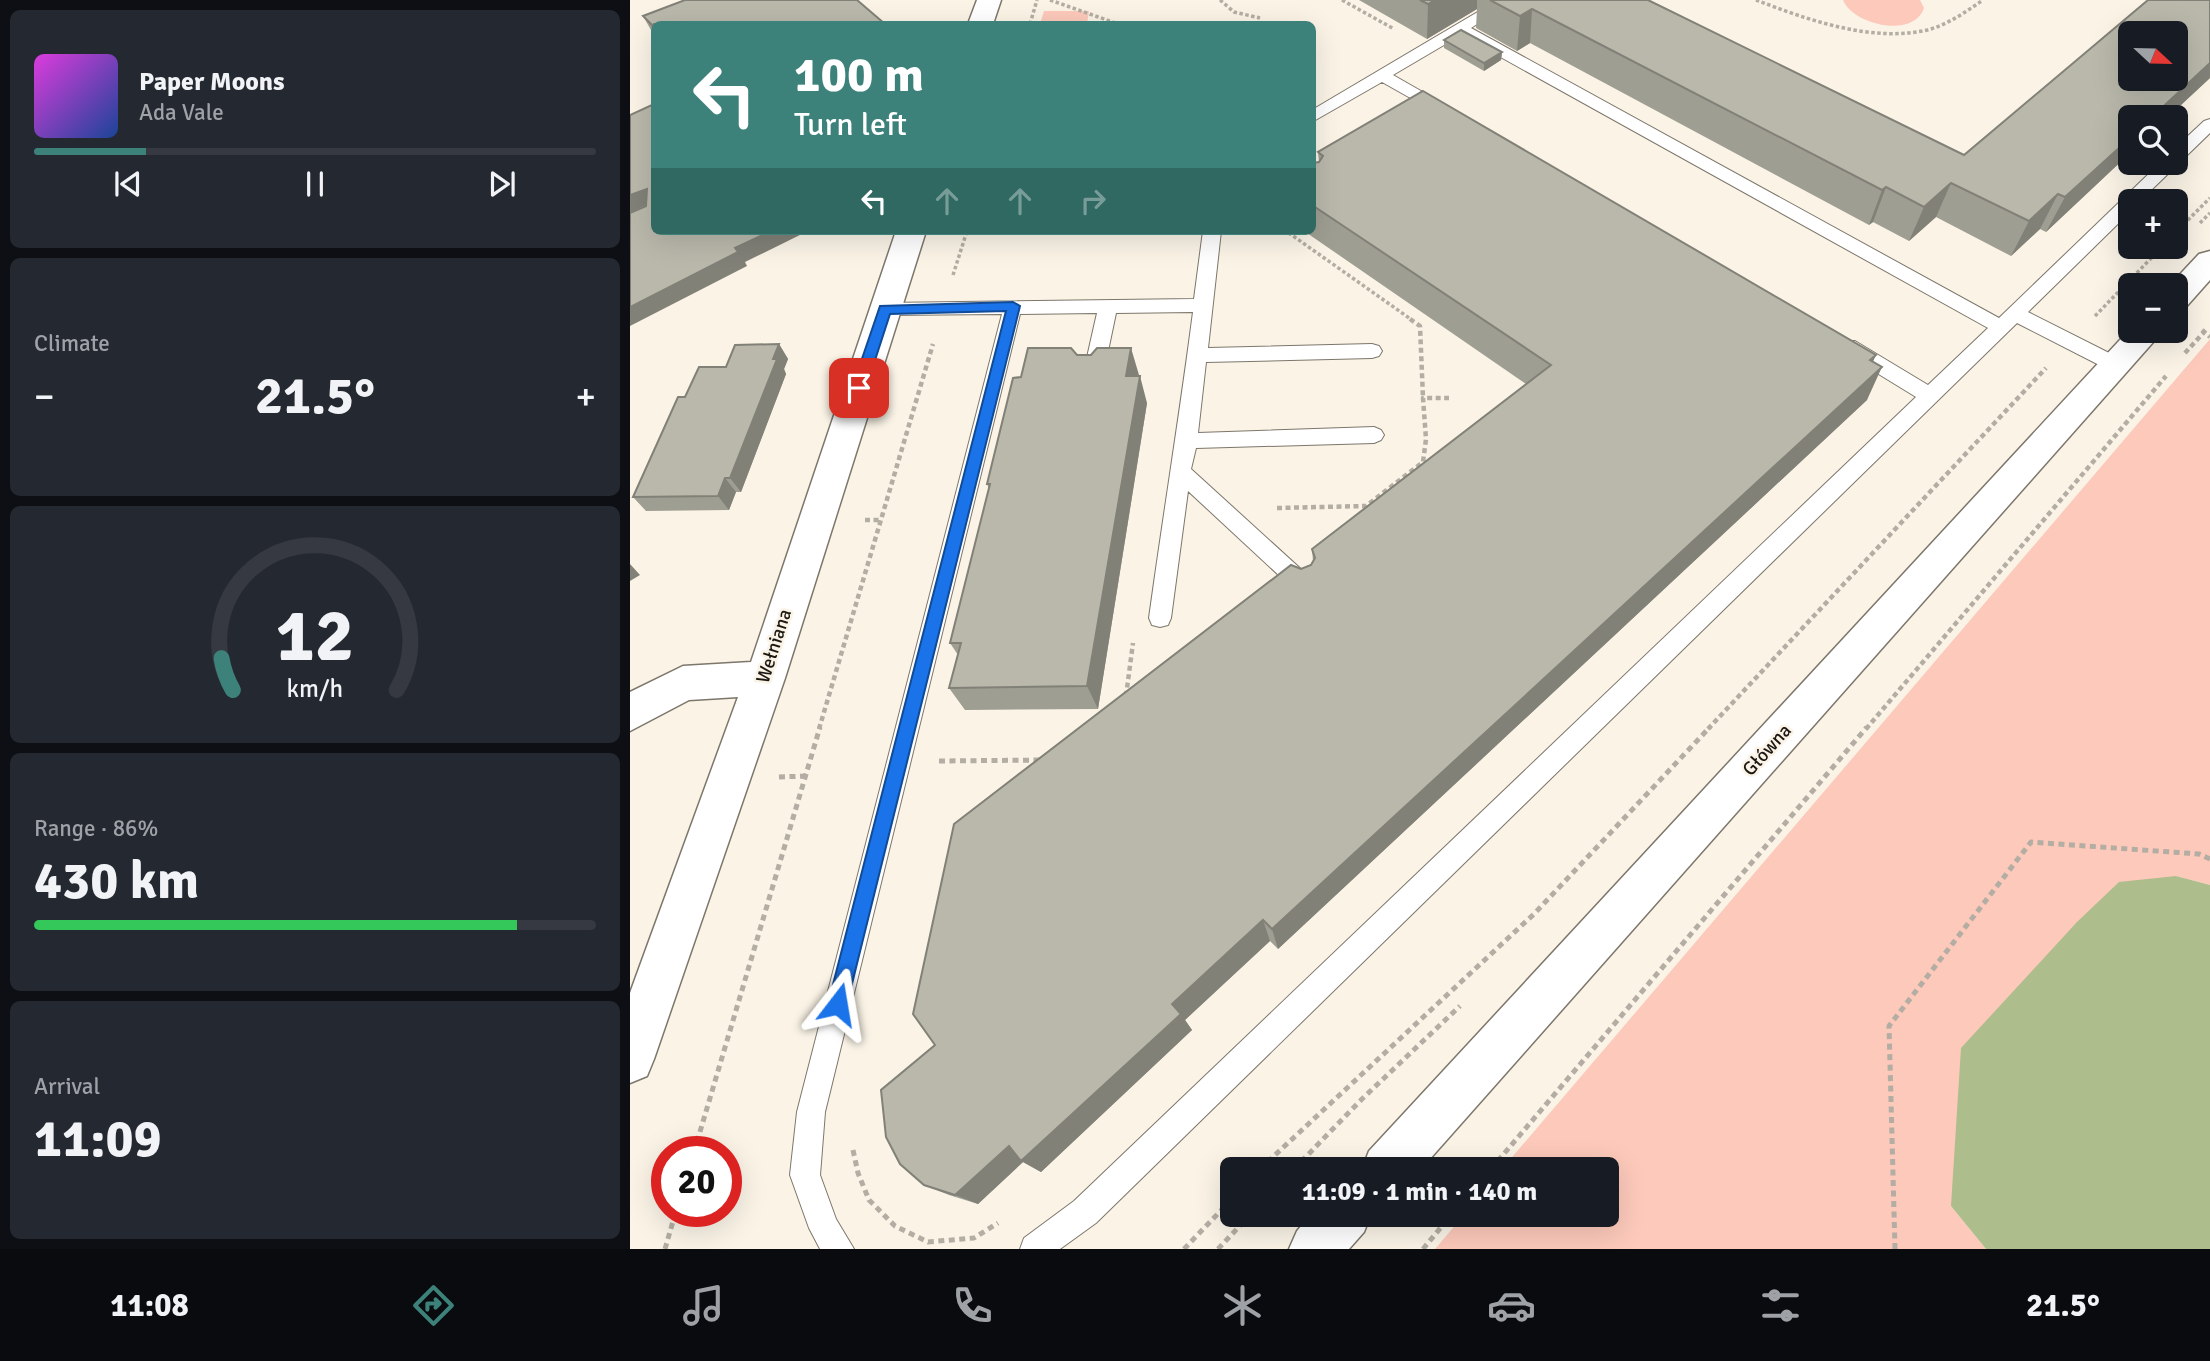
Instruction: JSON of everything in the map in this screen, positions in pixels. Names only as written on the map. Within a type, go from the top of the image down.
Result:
[{"type":"street","points":[[982,21],[989,0]]},
{"type":"street","name":"Wełniana","points":[[630,1059],[765,678],[910,235]]},
{"type":"street","points":[[2188,285],[2210,261]]},
{"type":"street","name":"Główna","points":[[1398,1157],[2136,343]]},
{"type":"street","points":[[630,713],[683,683],[765,678]]},
{"type":"street","points":[[1315,1249],[1334,1227]]},
{"type":"lane","points":[[1316,115],[1508,0]]},
{"type":"lane","points":[[1460,28],[2007,320],[2070,342],[2116,365]]},
{"type":"lane","points":[[1382,75],[1454,116]]},
{"type":"lane","points":[[2188,145],[2210,124]]},
{"type":"lane","points":[[2143,189],[2158,175]]},
{"type":"lane","points":[[1035,1249],[1095,1202],[2118,214]]},
{"type":"lane","points":[[1160,618],[1180,471],[1187,441],[1195,355],[1212,235]]},
{"type":"lane","points":[[884,309],[1203,305]]},
{"type":"lane","points":[[839,1249],[824,1228],[805,1175],[811,1112],[1013,306]]},
{"type":"lane","points":[[1093,375],[1108,306]]},
{"type":"lane","points":[[1837,340],[1929,394]]},
{"type":"lane","points":[[1195,355],[1372,351]]},
{"type":"lane","points":[[1187,441],[1374,435]]},
{"type":"lane","points":[[1180,471],[1306,587]]},
{"type":"path","points":[[1031,21],[1037,0]]},
{"type":"path","points":[[1050,0],[1110,21]]},
{"type":"path","points":[[1220,0],[1234,12],[1260,18]]},
{"type":"path","points":[[1342,0],[1401,33]]},
{"type":"path","points":[[1756,0],[1784,12],[1883,32],[1923,30],[1959,17],[1982,1]]},
{"type":"path","points":[[1761,2],[1770,0]]},
{"type":"path","points":[[1975,0],[1982,1]]},
{"type":"path","points":[[2188,220],[2210,198]]},
{"type":"path","points":[[699,1136],[966,235]]},
{"type":"path","points":[[1292,235],[1420,326],[1423,398]]},
{"type":"path","points":[[1273,1157],[1534,914],[2070,342],[2151,259]]},
{"type":"path","points":[[2176,363],[2204,331],[2210,337]]},
{"type":"path","points":[[1501,1157],[2167,374]]},
{"type":"path","points":[[1125,703],[1135,630]]},
{"type":"path","points":[[927,761],[1044,760]]},
{"type":"path","points":[[1895,1249],[1889,1026],[2031,842],[2199,854],[2210,859]]},
{"type":"path","points":[[850,1139],[858,1173],[869,1200],[895,1226],[928,1242],[974,1238],[1006,1218]]},
{"type":"path","points":[[1184,1249],[1220,1212]]},
{"type":"path","points":[[665,1249],[672,1227]]},
{"type":"path","points":[[1218,1249],[1239,1227]]},
{"type":"path","points":[[1423,1249],[1441,1227]]},
{"type":"path","points":[[939,1249],[945,1240]]},
{"type":"shaded area","points":[[1843,0],[1920,0],[1924,8],[1918,18],[1909,23],[1884,25],[1858,16]]},
{"type":"shaded area","points":[[1044,11],[1089,11],[1087,21],[1041,21]]},
{"type":"shaded area","points":[[2210,339],[2210,885],[2176,876],[1951,1206],[1986,1249],[1435,1249],[1454,1227],[1619,1227],[1619,1157],[1512,1157]]},
{"type":"shaded area","points":[[2176,876],[2210,885],[2210,1249],[1986,1249],[1951,1206],[1961,1048],[2077,922],[2119,882]]},
{"type":"building","points":[[685,0],[857,0],[882,21],[651,21],[651,24],[643,16]]},
{"type":"building","points":[[1490,0],[1648,0],[1964,155],[2118,25],[2118,91],[2180,91],[2165,105],[2118,105],[2118,149],[2065,197],[2058,194],[2029,221],[1951,183],[1924,207],[1886,187],[1882,190],[1532,9],[1520,16]]},
{"type":"building","points":[[2148,0],[2210,0],[2210,63],[2188,83],[2188,21],[2123,21]]},
{"type":"building","points":[[1461,30],[1502,52],[1484,63],[1444,40]]},
{"type":"building","points":[[1423,91],[1876,355],[1870,360],[1882,367],[1272,929],[1263,920],[1172,1004],[1181,1014],[1021,1161],[1009,1146],[955,1195],[924,1185],[900,1164],[886,1137],[881,1090],[935,1045],[913,1014],[954,824],[1291,565],[1301,569],[1311,565],[1315,558],[1312,549],[1551,365],[1316,208],[1316,162],[1323,156],[1318,152]]},
{"type":"building","points":[[651,105],[651,235],[763,235],[735,248],[738,252],[630,307],[630,213],[646,206],[647,189],[630,195],[630,115]]},
{"type":"building","points":[[779,344],[773,359],[777,359],[730,478],[725,478],[718,496],[633,497],[678,397],[685,397],[699,367],[726,367],[735,345]]},
{"type":"building","points":[[1028,348],[1071,348],[1077,355],[1091,355],[1097,348],[1131,348],[1126,376],[1140,376],[1087,686],[949,688],[961,643],[950,643],[990,484],[987,484],[1013,378],[1021,377]]},
{"type":"route","points":[[838,1004],[1013,306],[884,309],[859,388]]}]
